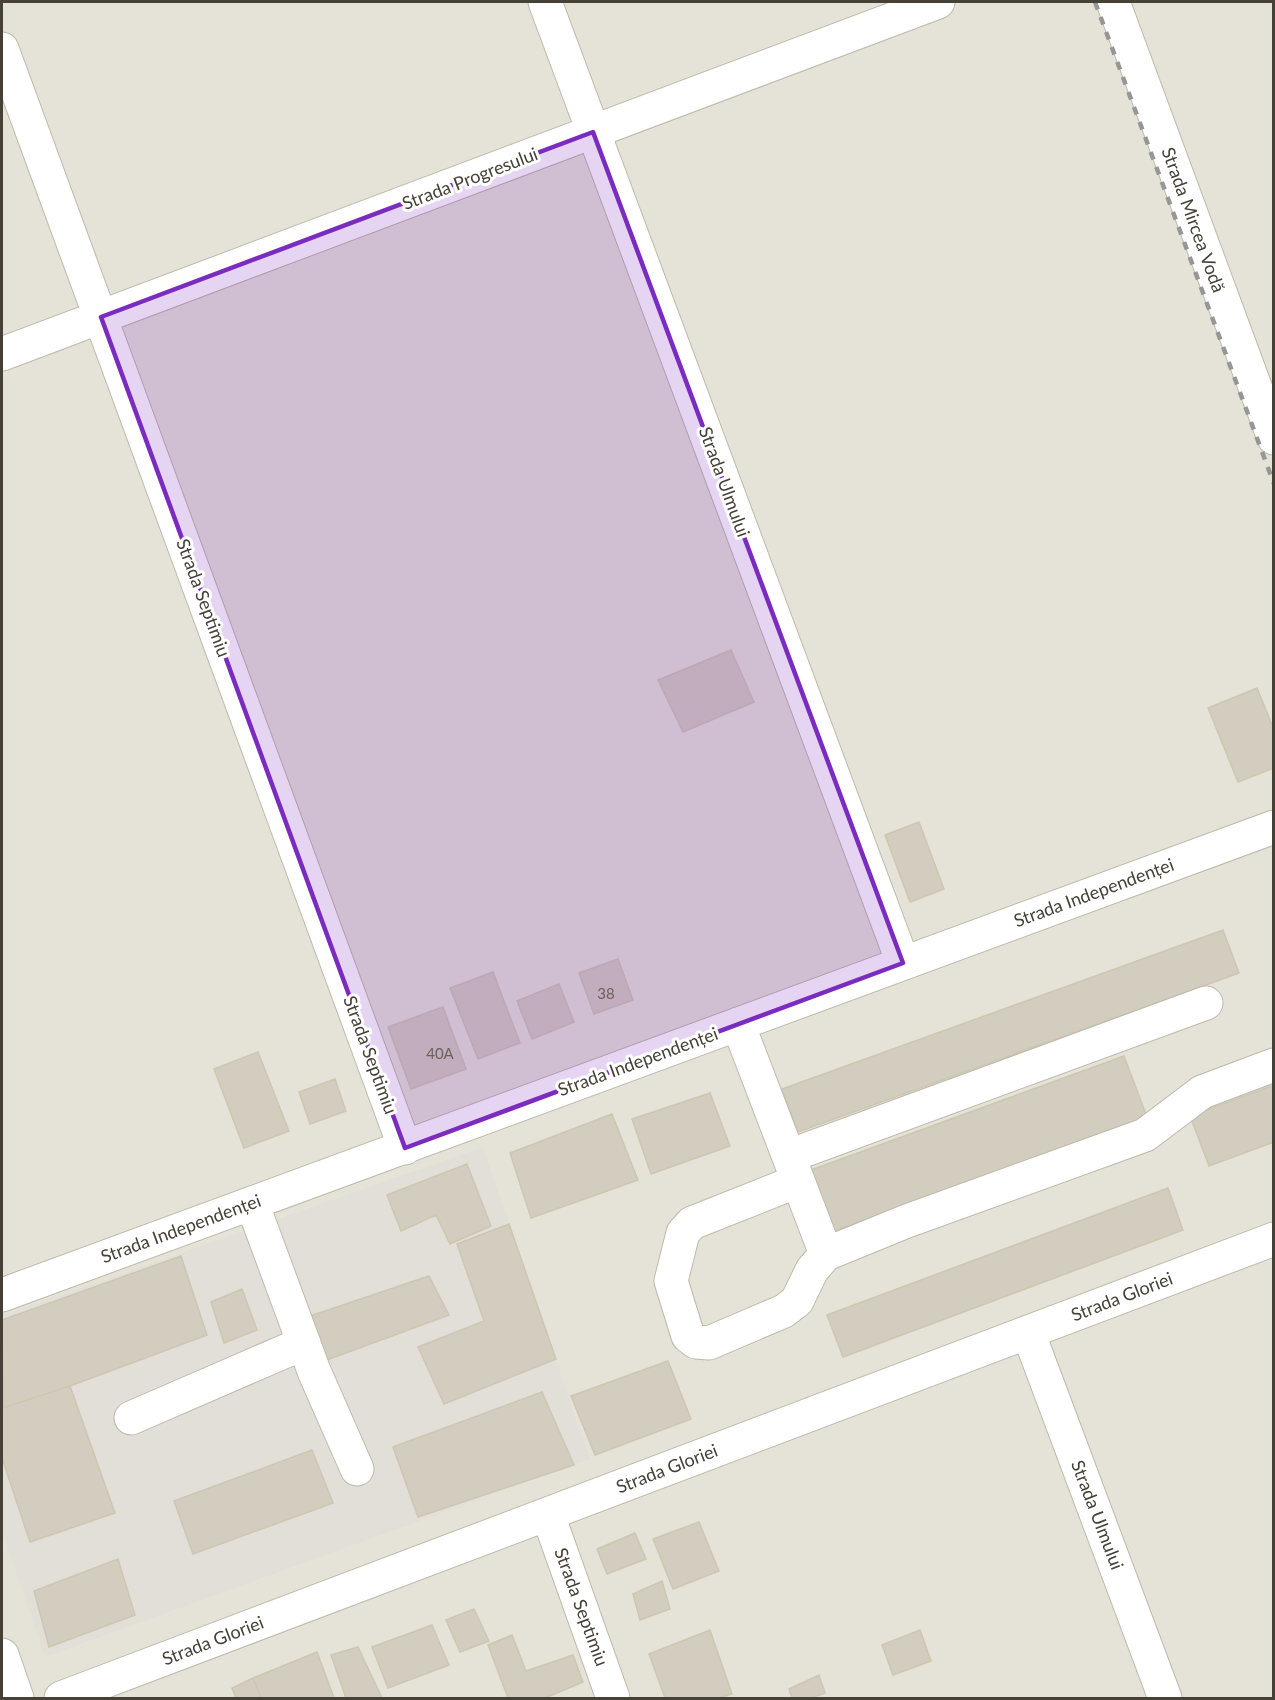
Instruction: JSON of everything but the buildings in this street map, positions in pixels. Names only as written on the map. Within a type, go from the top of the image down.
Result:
[{"type":"street","name":"Strada Ulmului","points":[[545,2],[903,963]]},
{"type":"street","name":"Strada Progresului","points":[[2,354],[938,2]]},
{"type":"street","name":"Strada Mircea Vodă","points":[[1113,2],[1274,438]]},
{"type":"street","name":"Strada Septimiu","points":[[2,49],[405,1148]]},
{"type":"street","name":"Strada Independenței","points":[[2,1295],[1274,827]]},
{"type":"street","points":[[1206,1003],[794,1169],[692,1223],[683,1233],[671,1281],[688,1336],[696,1342],[709,1343],[784,1311],[797,1301],[812,1270],[826,1254],[907,1221],[1145,1135],[1202,1092],[1274,1065]]},
{"type":"street","points":[[738,1024],[826,1254]]},
{"type":"street","points":[[252,1203],[304,1343],[357,1469]]},
{"type":"street","name":"Strada Gloriei","points":[[61,1698],[1274,1239]]},
{"type":"street","name":"Strada Ulmului","points":[[1028,1332],[1165,1698]]},
{"type":"street","points":[[131,1418],[304,1343]]},
{"type":"street","name":"Strada Septimiu","points":[[548,1515],[613,1698]]},
{"type":"street","points":[[2,1655],[17,1698]]},
{"type":"highlighted area","points":[[593,132],[903,963],[405,1148],[101,317]]},
{"type":"shaded area","points":[[2,2],[1273,2],[1273,1698],[2,1698]]},
{"type":"shaded area","points":[[483,1147],[590,1459],[45,1657],[2,1531],[2,1316]]},
{"type":"railway","points":[[1095,2],[1274,484]]}]
